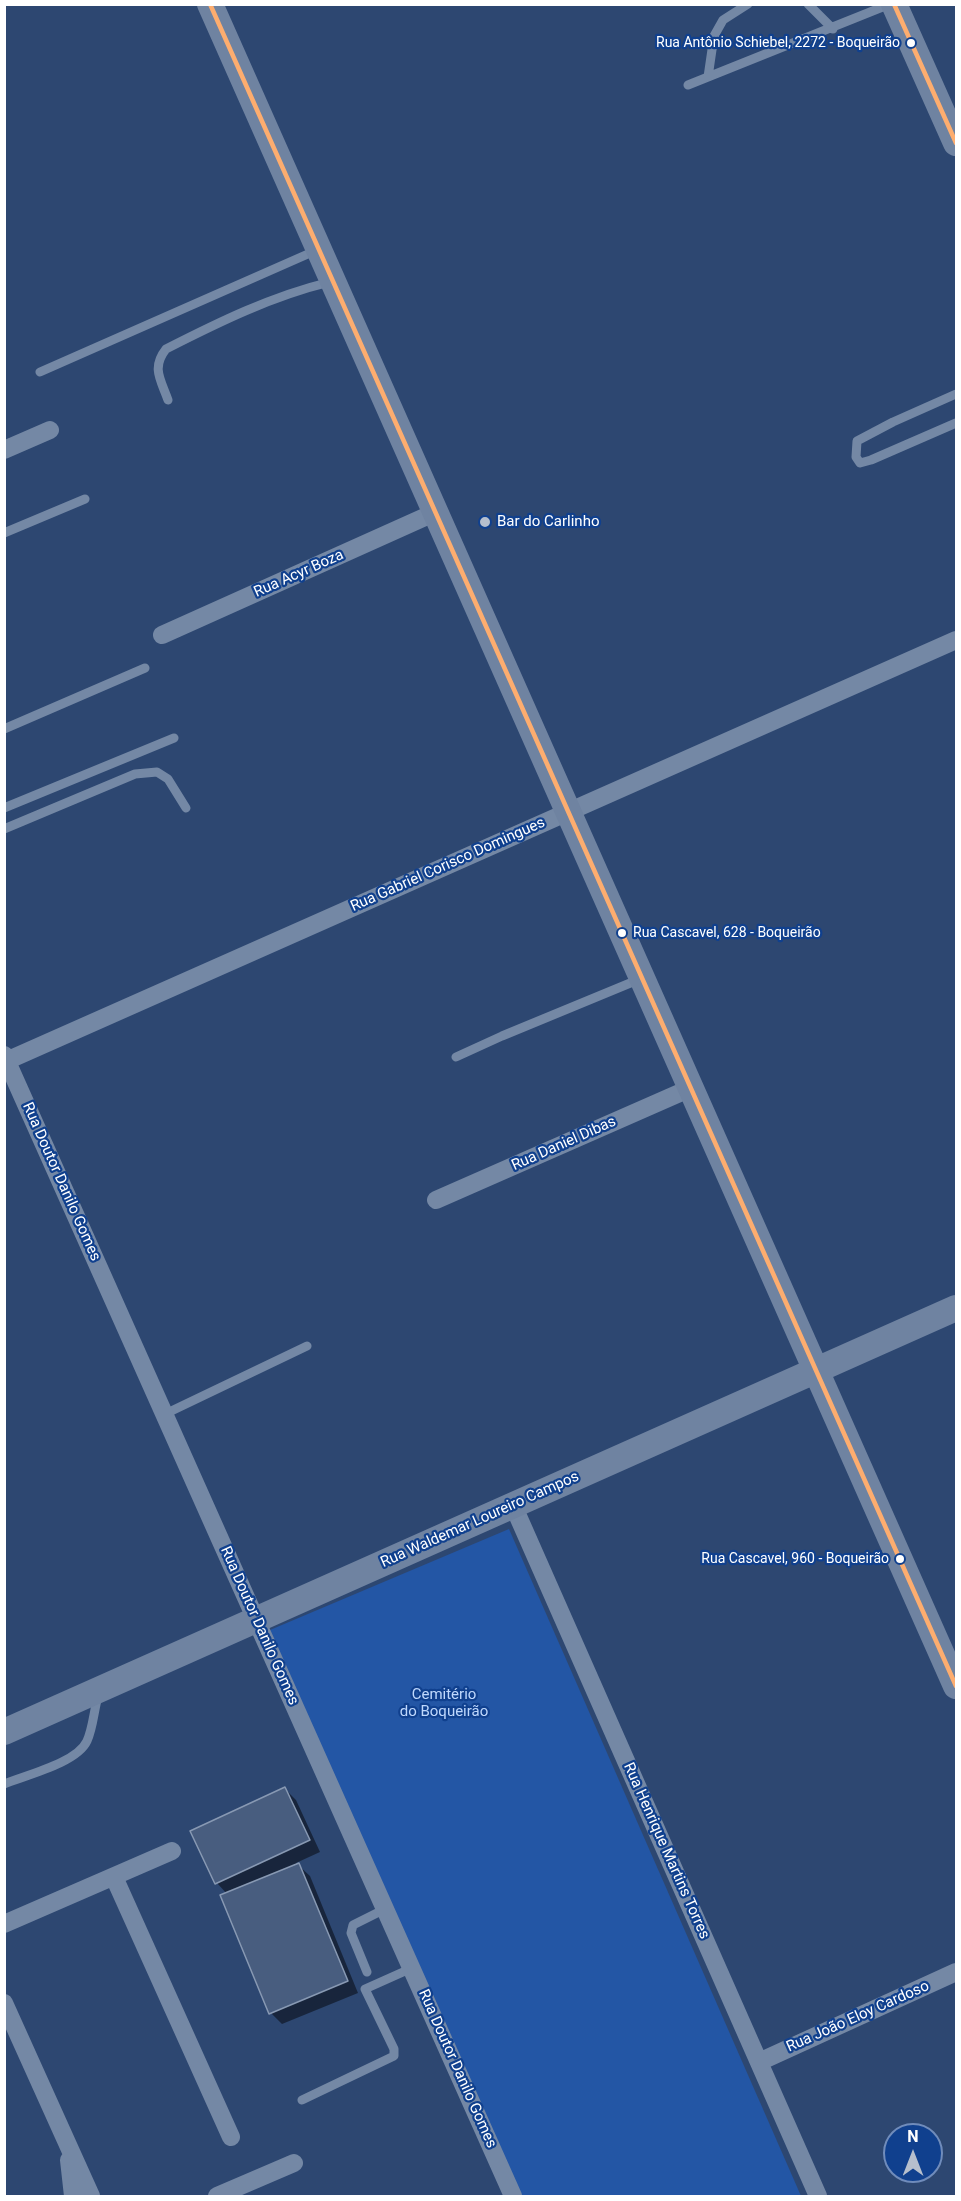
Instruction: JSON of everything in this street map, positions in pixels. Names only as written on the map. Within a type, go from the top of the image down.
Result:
[{"type":"main road","points":[[210,4],[957,1686]]},
{"type":"main road","points":[[892,4],[957,143]]},
{"type":"main road","name":"Rua Waldemar Loureiro Campos","points":[[4,1732],[957,1308]]},
{"type":"street","points":[[4,450],[50,430]]},
{"type":"street","name":"Rua Acyr Boza","points":[[162,635],[436,512]]},
{"type":"street","name":"Rua Gabriel Corisco Domingues","points":[[5,1059],[957,640]]},
{"type":"street","name":"Rua Doutor Danilo Gomes","points":[[5,1059],[513,2196]]},
{"type":"street","name":"Rua Daniel Dibas","points":[[436,1200],[691,1088]]},
{"type":"street","name":"Rua Henrique Martins Torres","points":[[513,1505],[818,2196]]},
{"type":"street","points":[[4,1924],[172,1851]]},
{"type":"street","points":[[114,1877],[231,2137]]},
{"type":"street","name":"Rua João Eloy Cardoso","points":[[759,2062],[957,1972]]},
{"type":"street","points":[[4,2002],[91,2196]]},
{"type":"street","points":[[67,2146],[73,2196]]},
{"type":"street","points":[[217,2196],[294,2163]]},
{"type":"lane","points":[[708,77],[714,36],[723,20],[748,4]]},
{"type":"lane","points":[[808,4],[832,29]]},
{"type":"lane","points":[[688,85],[892,4]]},
{"type":"lane","points":[[40,372],[319,249]]},
{"type":"lane","points":[[168,400],[157,369],[158,359],[166,349],[236,314],[333,281]]},
{"type":"lane","points":[[957,394],[893,422],[858,441],[855,449],[856,458],[860,463],[871,460],[957,423]]},
{"type":"lane","points":[[4,533],[85,499]]},
{"type":"lane","points":[[4,729],[145,668]]},
{"type":"lane","points":[[4,808],[174,738]]},
{"type":"lane","points":[[4,829],[135,774],[157,772],[168,779],[186,808]]},
{"type":"lane","points":[[456,1057],[642,978]]},
{"type":"lane","points":[[165,1414],[307,1346]]},
{"type":"lane","points":[[4,1784],[71,1758],[82,1749],[88,1741],[99,1690]]},
{"type":"lane","points":[[366,1972],[351,1933],[353,1925],[385,1910]]},
{"type":"lane","points":[[302,2100],[394,2056],[394,2049],[365,1989],[412,1968]]},
{"type":"green space","name":"Cemitério do Boqueirão","points":[[509,1529],[801,2196],[520,2196],[270,1630]]},
{"type":"building","points":[[285,1787],[310,1840],[215,1884],[190,1831]]},
{"type":"building","points":[[299,1863],[348,1981],[269,2014],[220,1895]]},
{"type":"transit line","points":[[210,4],[956,1686]]},
{"type":"transit line","points":[[894,4],[956,143]]},
{"type":"place","name":"Rua Antônio Schiebel, 2272 - Boqueirão","points":[[911,43]]},
{"type":"place","name":"Bar do Carlinho","points":[[485,522]]},
{"type":"place","name":"Rua Cascavel, 628 - Boqueirão","points":[[622,933]]},
{"type":"place","name":"Rua Cascavel, 960 - Boqueirão","points":[[900,1559]]}]
